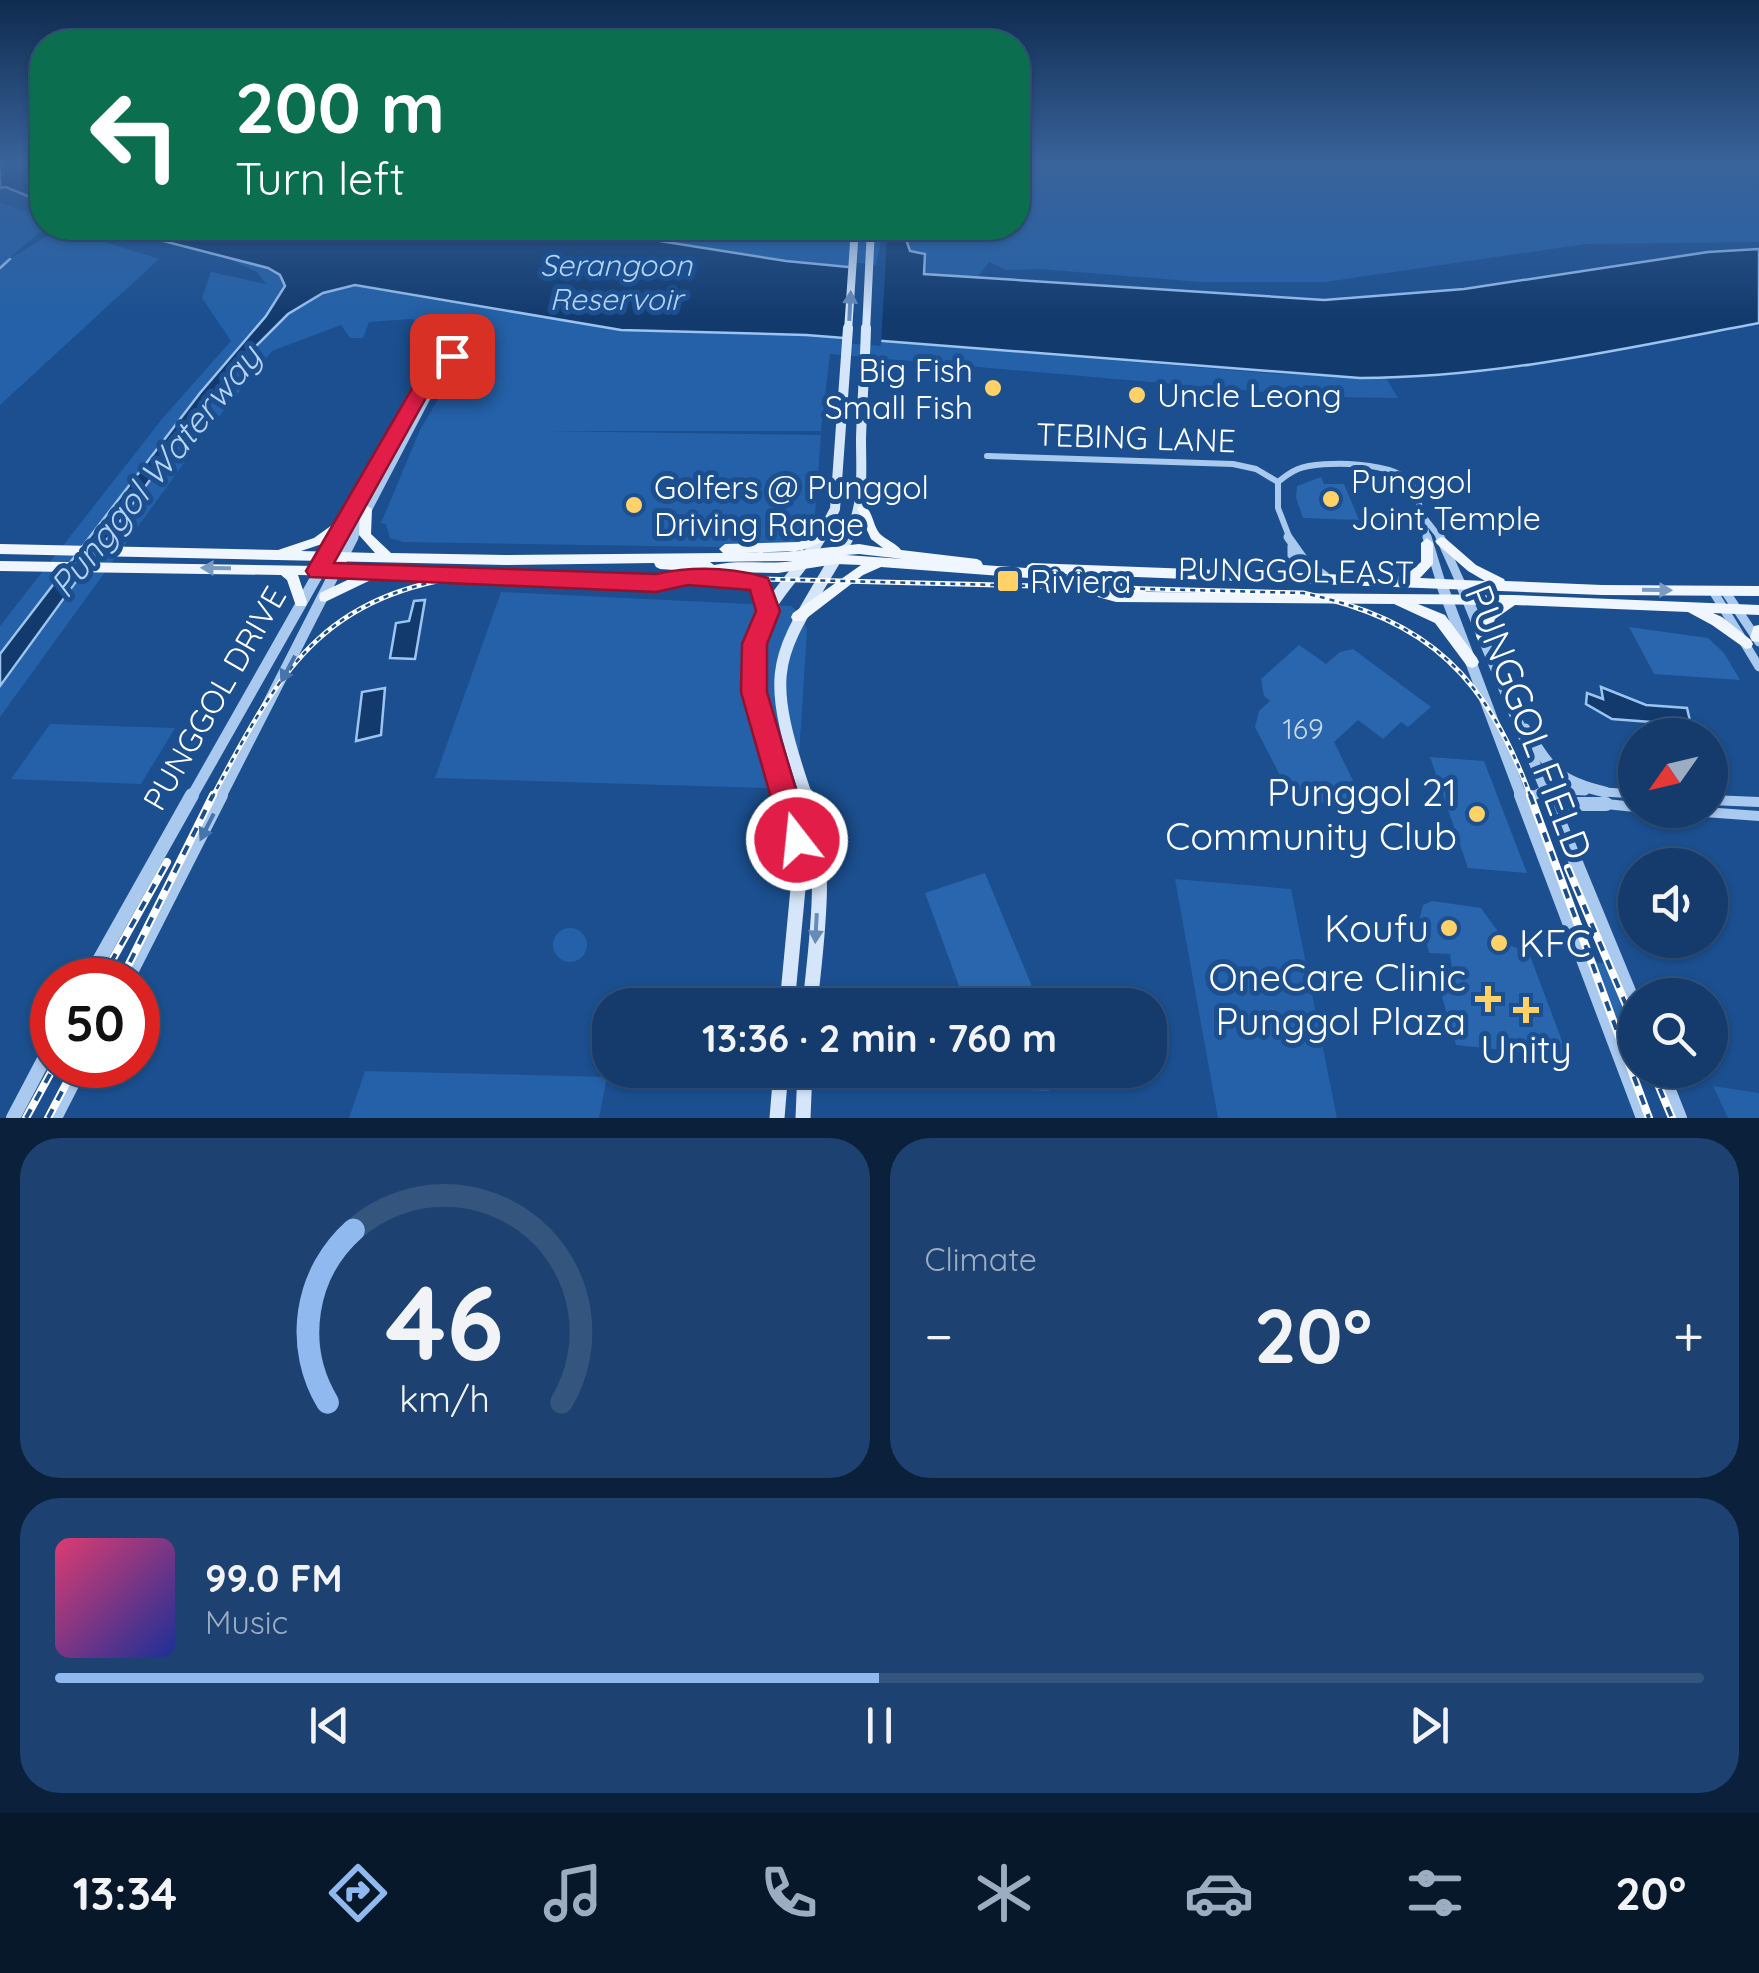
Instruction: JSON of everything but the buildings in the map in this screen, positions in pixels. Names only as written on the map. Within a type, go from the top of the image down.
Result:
[{"type":"main road","points":[[789,988],[799,878],[797,840],[754,692],[754,644],[768,611],[821,538],[835,509],[854,240]]},
{"type":"main road","points":[[811,988],[818,839],[778,703],[780,661],[798,617],[863,508],[868,476],[861,444],[870,240]]},
{"type":"main road","points":[[863,508],[883,546],[902,552]]},
{"type":"main road","points":[[366,509],[365,535],[388,558]]},
{"type":"main road","points":[[272,556],[318,541],[346,519]]},
{"type":"main road","points":[[704,555],[723,550],[800,546],[821,538]]},
{"type":"main road","points":[[1406,582],[1426,564],[1434,542],[1506,585]]},
{"type":"main road","name":"PUNGGOL EAST","points":[[0,548],[388,558],[591,560],[704,555],[805,560]]},
{"type":"main road","name":"PUNGGOL EAST","points":[[0,566],[282,569],[656,583],[727,567],[902,552],[984,566],[1759,592]]},
{"type":"main road","name":"PUNGGOL EAST","points":[[838,555],[940,570],[1029,574],[1116,597],[1513,600],[1759,610]]},
{"type":"main road","points":[[658,558],[659,564],[665,566],[727,567]]},
{"type":"main road","points":[[586,582],[566,570],[571,563],[591,560]]},
{"type":"main road","points":[[798,617],[859,572],[882,561]]},
{"type":"main road","points":[[282,569],[292,577],[301,602]]},
{"type":"main road","points":[[324,598],[380,572]]},
{"type":"main road","points":[[1158,596],[1147,584],[1161,574]]},
{"type":"main road","points":[[688,576],[742,579],[760,585],[768,611]]},
{"type":"main road","points":[[1388,598],[1440,618],[1472,662]]},
{"type":"main road","points":[[1483,636],[1489,616],[1513,600]]},
{"type":"main road","points":[[1686,607],[1755,638]]},
{"type":"main road","points":[[778,1118],[780,1088]]},
{"type":"main road","points":[[802,1118],[804,1088]]},
{"type":"street","name":"PUNGGOL DRIVE","points":[[100,958],[435,366],[448,357],[463,358],[467,362],[465,368],[431,388],[138,958]]},
{"type":"street","name":"TEBING LANE","points":[[987,456],[1232,464],[1256,469],[1278,482]]},
{"type":"street","name":"TEBING LANE","points":[[1292,546],[1276,498],[1278,482],[1294,470],[1313,465],[1380,467],[1398,472]]},
{"type":"street","name":"PUNGGOL FIELD","points":[[1398,472],[1412,484],[1434,542],[1462,584],[1624,978]]},
{"type":"street","name":"PUNGGOL FIELD","points":[[1434,542],[1441,583],[1643,1118]]},
{"type":"street","points":[[1277,578],[1292,566],[1292,546]]},
{"type":"street","points":[[1292,546],[1307,567],[1334,580]]},
{"type":"street","points":[[1719,591],[1755,638],[1759,668]]},
{"type":"street","points":[[1510,708],[1549,770],[1570,784],[1605,798]]},
{"type":"street","points":[[1526,808],[1532,793],[1546,788],[1618,801]]},
{"type":"street","points":[[1557,814],[1575,804],[1618,796]]},
{"type":"street","points":[[1728,801],[1759,802]]},
{"type":"street","points":[[1728,814],[1759,816]]},
{"type":"street","points":[[13,1118],[30,1086]]},
{"type":"street","points":[[54,1118],[70,1088]]},
{"type":"street","points":[[1668,1088],[1680,1118]]},
{"type":"shaded area","points":[[0,214],[30,214],[31,240],[7,260],[41,240],[99,240],[159,259],[0,405]]},
{"type":"shaded area","points":[[1030,214],[1759,214],[1759,242],[1585,244],[1325,282],[1201,282],[1041,269],[1006,270],[989,262],[977,278],[923,274],[906,240],[1030,240]]},
{"type":"shaded area","points":[[661,240],[886,240],[878,269],[785,260]]},
{"type":"shaded area","points":[[231,260],[622,330],[806,335],[1279,374],[1386,378],[1398,398],[1266,396],[1264,392],[830,354],[821,431],[545,431],[821,435],[814,528],[802,542],[786,548],[403,542],[390,538],[386,524],[381,523],[420,430],[440,396],[450,385],[475,373],[480,359],[469,350],[456,347],[428,356],[436,341],[412,319],[369,322],[363,338],[350,338],[341,325],[272,351],[208,430],[0,717],[0,626],[162,419],[231,341],[202,298],[211,272],[266,284],[257,272]]},
{"type":"shaded area","points":[[501,592],[791,606],[803,616],[807,631],[797,789],[435,778]]},
{"type":"shaded area","points":[[50,724],[175,728],[141,784],[11,779]]},
{"type":"shaded area","points":[[1175,879],[1291,889],[1337,1118],[1218,1118]]},
{"type":"shaded area","points":[[570,928],[582,933],[587,945],[582,957],[570,962],[558,957],[553,945],[558,933]]},
{"type":"shaded area","points":[[365,1071],[592,1077],[592,1088],[605,1088],[599,1118],[349,1118]]},
{"type":"shaded area","points":[[1714,1088],[1759,1093],[1759,1118],[1728,1118]]},
{"type":"water","name":"Serangoon Reservoir","points":[[160,240],[654,240],[786,261],[879,270],[886,240],[906,240],[910,251],[925,254],[924,274],[1324,300],[1464,289],[1708,252],[1759,249],[1759,323],[1511,367],[1360,378],[806,335],[621,330],[355,285],[323,293],[288,314],[255,347],[171,451],[0,686],[0,654],[200,393],[266,316],[285,286],[280,275],[268,268]]},
{"type":"water","points":[[425,600],[415,659],[390,658],[396,623],[409,621],[414,601]]},
{"type":"water","points":[[1601,687],[1646,705],[1687,708],[1689,718],[1612,719],[1586,704],[1587,693],[1603,699]]},
{"type":"water","points":[[385,688],[381,735],[356,741],[362,692]]},
{"type":"pier","points":[[881,240],[887,240],[881,346],[844,343],[849,262],[876,265]]},
{"type":"waterway","points":[[0,268],[10,259]]},
{"type":"railway","points":[[212,798],[264,706],[318,639],[351,614],[390,595],[437,581],[494,572],[1303,593],[1386,620],[1419,638],[1448,661],[1495,719],[1531,798]]},
{"type":"railway","points":[[132,958],[213,795]]},
{"type":"railway","points":[[1530,795],[1649,1118]]},
{"type":"railway","points":[[113,958],[167,862]]},
{"type":"railway","points":[[1568,868],[1618,986]]},
{"type":"railway","points":[[26,1118],[42,1088]]},
{"type":"railway","points":[[48,1118],[64,1088]]},
{"type":"railway","points":[[1660,1088],[1672,1118]]},
{"type":"place","name":"Big Fish Small Fish","points":[[993,388]]},
{"type":"place","name":"Uncle Leong","points":[[1137,395]]},
{"type":"place","name":"Punggol Joint Temple","points":[[1331,499]]},
{"type":"place","name":"Golfers @ Punggol Driving Range","points":[[634,505]]},
{"type":"place","name":"Riviera","points":[[1008,581]]},
{"type":"place","name":"Punggol 21 Community Club","points":[[1477,814]]},
{"type":"place","name":"Koufu","points":[[1449,928]]},
{"type":"place","name":"KFC","points":[[1499,943]]},
{"type":"place","name":"OneCare Clinic Punggol Plaza","points":[[1488,999]]},
{"type":"place","name":"Unity","points":[[1526,1010]]},
{"type":"route","points":[[452,356],[435,366],[318,571],[656,583],[688,576],[742,579],[760,585],[768,611],[754,644],[754,692],[797,840]]},
{"type":"water label","name":"Punggol Waterway","points":[[155,471]]}]
